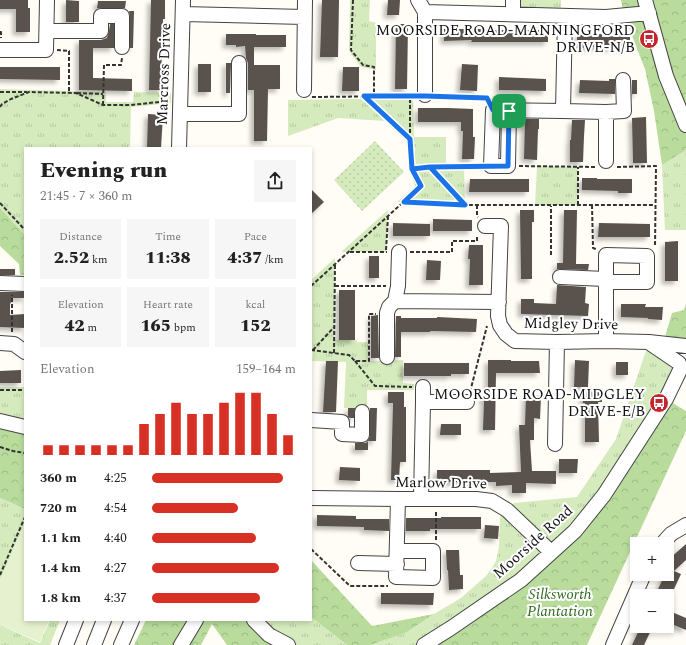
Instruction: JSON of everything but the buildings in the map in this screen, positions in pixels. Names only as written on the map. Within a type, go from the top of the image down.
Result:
[{"type":"street","points":[[1,50],[46,50],[47,0]]},
{"type":"street","name":"Marcross Drive","points":[[179,147],[183,0]]},
{"type":"street","points":[[304,90],[305,0]]},
{"type":"street","points":[[418,0],[425,12],[425,96]]},
{"type":"street","points":[[425,12],[513,7],[565,16],[606,17],[647,6],[666,76],[686,125]]},
{"type":"street","points":[[183,14],[304,17]]},
{"type":"street","points":[[47,32],[101,31],[101,16],[122,16],[122,47]]},
{"type":"street","points":[[563,110],[565,16]]},
{"type":"street","points":[[180,114],[240,114],[239,62]]},
{"type":"street","points":[[509,111],[508,166],[491,166],[493,110],[624,111],[623,80]]},
{"type":"street","points":[[606,112],[606,161]]},
{"type":"street","name":"Midgley Drive","points":[[479,225],[500,226],[498,316],[500,325],[506,334],[515,341],[649,342],[686,347]]},
{"type":"street","points":[[387,357],[387,313],[389,307],[395,301],[398,286],[392,250]]},
{"type":"street","points":[[560,277],[605,280],[647,282],[646,256],[606,255],[605,280],[606,341]]},
{"type":"street","points":[[395,301],[499,302]]},
{"type":"street","points":[[555,444],[557,342]]},
{"type":"street","points":[[649,342],[682,368]]},
{"type":"street","points":[[6,343],[14,344],[24,351]]},
{"type":"street","points":[[666,399],[682,368],[679,358],[680,353],[686,347]]},
{"type":"street","points":[[666,399],[686,383]]},
{"type":"street","points":[[420,500],[423,387]]},
{"type":"street","name":"Moorside Road","points":[[424,645],[521,580],[575,531],[604,495],[666,399]]},
{"type":"street","points":[[423,402],[467,402]]},
{"type":"street","points":[[312,420],[342,422],[342,434],[362,434],[362,412]]},
{"type":"street","points":[[0,421],[24,427]]},
{"type":"street","name":"Marlow Drive","points":[[312,498],[492,500],[507,510],[551,552]]},
{"type":"street","points":[[397,564],[398,499]]},
{"type":"street","points":[[668,537],[670,534],[686,525]]},
{"type":"street","points":[[358,563],[397,564],[433,578],[433,551],[397,564]]},
{"type":"street","points":[[613,645],[630,611]]},
{"type":"street","points":[[66,645],[76,621]]},
{"type":"street","points":[[94,645],[104,621]]},
{"type":"street","points":[[121,645],[132,621]]},
{"type":"street","points":[[181,645],[195,621]]},
{"type":"street","points":[[255,621],[270,635],[288,645]]},
{"type":"path","points":[[353,0],[351,50],[363,65],[374,67],[374,96]]},
{"type":"path","points":[[104,105],[104,65],[121,65],[122,47]]},
{"type":"path","points":[[46,50],[69,51],[69,93]]},
{"type":"path","points":[[304,90],[304,97],[410,96],[412,169],[421,186],[312,285]]},
{"type":"path","points":[[0,92],[103,94]]},
{"type":"path","points":[[0,107],[2,104],[11,99],[29,92]]},
{"type":"path","points":[[76,93],[104,105],[131,105],[180,100]]},
{"type":"path","points":[[364,96],[410,139]]},
{"type":"path","points":[[425,96],[487,98],[493,110]]},
{"type":"path","points":[[412,169],[430,167],[491,166]]},
{"type":"path","points":[[430,167],[465,205]]},
{"type":"path","points":[[578,167],[578,206]]},
{"type":"path","points":[[404,202],[465,205],[655,205],[655,239]]},
{"type":"path","points":[[0,203],[24,229]]},
{"type":"path","points":[[477,205],[477,210]]},
{"type":"path","points":[[592,205],[594,248],[606,255]]},
{"type":"path","points":[[551,206],[551,255]]},
{"type":"path","points":[[388,217],[392,250],[452,252],[452,241],[477,241],[479,225]]},
{"type":"path","points":[[349,252],[380,252]]},
{"type":"path","points":[[334,353],[335,264]]},
{"type":"path","points":[[6,343],[13,284]]},
{"type":"path","points":[[335,286],[398,286]]},
{"type":"path","points":[[355,361],[369,361],[369,314],[375,314]]},
{"type":"path","points":[[467,402],[490,316],[498,316]]},
{"type":"path","points":[[312,350],[335,326]]},
{"type":"path","points":[[312,350],[349,354],[375,386],[423,387]]},
{"type":"path","points":[[0,390],[24,390]]},
{"type":"path","points":[[0,447],[24,452]]},
{"type":"path","points":[[433,551],[436,545],[436,499]]},
{"type":"path","points":[[0,575],[24,519]]},
{"type":"path","points":[[312,549],[350,586],[390,586],[397,564]]},
{"type":"green space","points":[[350,0],[370,0],[369,21],[376,23],[376,70],[361,67],[349,51]]},
{"type":"green space","points":[[513,0],[561,0],[561,16],[513,14]]},
{"type":"green space","points":[[621,0],[686,0],[686,150],[662,165],[654,111],[645,69],[624,15]]},
{"type":"green space","points":[[0,89],[106,92],[106,102],[133,102],[134,92],[171,93],[171,103],[131,107],[130,147],[24,147],[24,234],[0,208]]},
{"type":"green space","points":[[413,98],[414,137],[446,137],[446,165],[464,165],[465,205],[397,202],[415,186],[409,170],[406,141],[385,121],[338,118],[288,136],[288,100]]},
{"type":"green space","points":[[375,141],[404,172],[362,211],[334,180]]},
{"type":"green space","points":[[686,150],[686,230],[665,230],[662,165]]},
{"type":"green space","points":[[537,166],[578,167],[578,205],[535,205]]},
{"type":"green space","points":[[0,208],[24,234],[24,275],[20,275],[19,264],[0,246]]},
{"type":"green space","points":[[388,210],[386,252],[341,252]]},
{"type":"green space","points":[[335,258],[334,340],[357,340],[357,342],[368,342],[368,361],[403,360],[403,383],[414,384],[414,390],[367,390],[367,408],[344,408],[346,362],[312,361],[312,279]]},
{"type":"green space","points":[[686,304],[686,346],[663,344],[672,313],[684,310]]},
{"type":"green space","points":[[649,342],[681,368],[575,531],[424,645],[347,645],[407,632],[461,598],[486,576],[496,561],[499,547],[500,516],[514,503],[577,497],[616,439]]},
{"type":"green space","points":[[0,387],[24,387],[24,427],[0,421]]},
{"type":"green space","name":"Silksworth Plantation","points":[[666,399],[686,411],[686,431],[637,537],[630,537],[630,552],[587,645],[424,645],[575,531]]},
{"type":"green space","points":[[0,421],[24,427],[24,509],[0,498]]},
{"type":"green space","points":[[0,498],[24,509],[24,525],[0,581]]},
{"type":"green space","points":[[24,525],[24,621],[49,621],[40,642],[0,625],[0,581]]},
{"type":"green space","points":[[312,561],[372,626],[434,614],[407,632],[370,645],[347,645],[312,618]]},
{"type":"green space","points":[[312,618],[347,645],[288,645],[255,621],[312,621]]},
{"type":"green space","points":[[50,621],[60,621],[50,645],[0,645],[0,625],[40,643]]},
{"type":"green space","points":[[146,621],[255,621],[288,645],[227,645],[212,624],[201,645],[134,645]]},
{"type":"place","name":"MOORSIDE ROAD-MANNINGFORD DRIVE-N/B","points":[[649,39]]},
{"type":"place","name":"MOORSIDE ROAD-MIDGLEY DRIVE-E/B","points":[[659,403]]},
{"type":"route","points":[[509,111],[493,110],[487,98],[364,96],[410,139],[412,169],[430,167],[465,205],[404,202],[421,186],[412,169],[430,167],[508,166],[509,111]]}]
